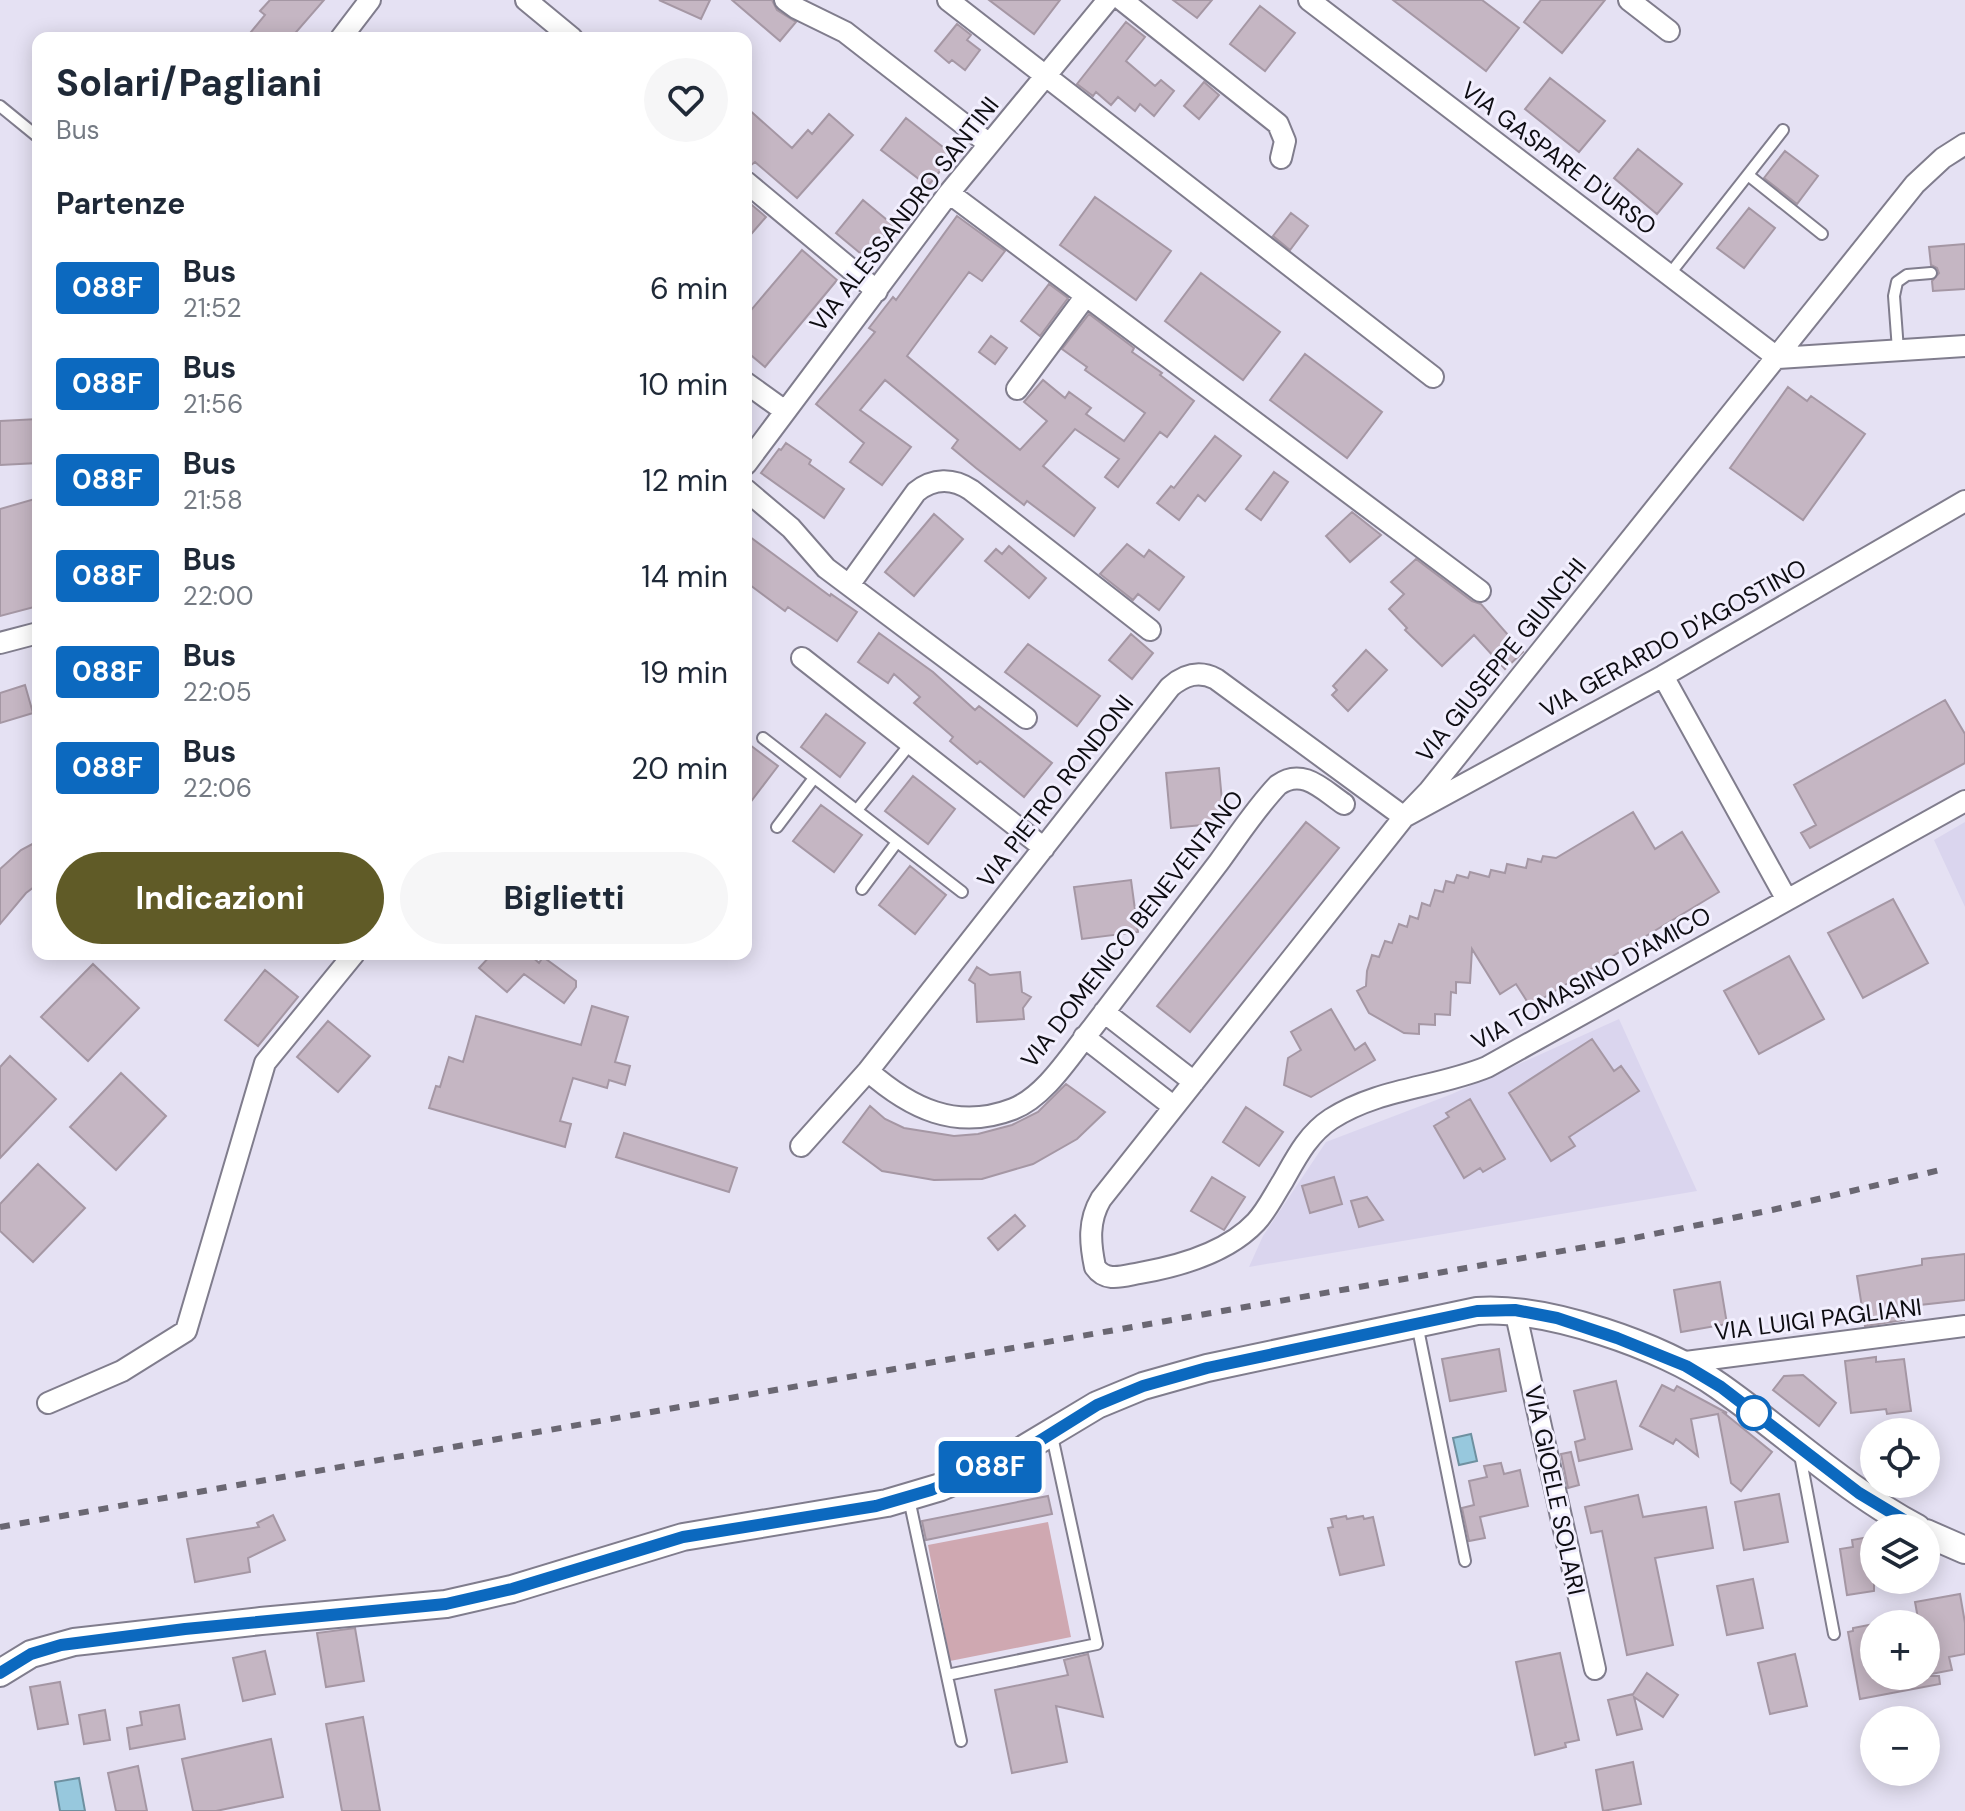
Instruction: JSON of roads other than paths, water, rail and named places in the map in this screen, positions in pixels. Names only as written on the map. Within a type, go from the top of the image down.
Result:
[{"type":"street","points":[[346,32],[370,0]]},
{"type":"street","points":[[526,0],[565,32]]},
{"type":"street","points":[[785,0],[845,32],[989,144]]},
{"type":"street","points":[[948,0],[1433,377]]},
{"type":"street","name":"VIA GASPARE D'URSO","points":[[1309,0],[1778,358]]},
{"type":"street","points":[[1629,0],[1669,31]]},
{"type":"street","points":[[1109,1],[1278,124],[1285,141],[1281,158]]},
{"type":"street","name":"VIA ALESSANDRO SANTINI","points":[[752,456],[949,193],[1109,1]]},
{"type":"street","name":"VIA GIUSEPPE GIUNCHI","points":[[1092,1220],[1101,1199],[1404,817],[1429,791],[1919,179],[1965,144]]},
{"type":"street","points":[[752,187],[877,291]]},
{"type":"street","points":[[949,193],[1480,591]]},
{"type":"street","points":[[1017,389],[1085,297]]},
{"type":"street","points":[[1778,358],[1965,346]]},
{"type":"street","points":[[752,387],[785,411]]},
{"type":"street","points":[[849,585],[916,492],[930,483],[952,482],[971,490],[1150,630]]},
{"type":"street","points":[[752,495],[791,528],[820,562],[1026,718]]},
{"type":"street","name":"VIA GERARDO D'AGOSTINO","points":[[1404,817],[1663,676],[1965,501]]},
{"type":"street","points":[[0,643],[32,635]]},
{"type":"street","points":[[802,658],[1044,848]]},
{"type":"street","name":"VIA PIETRO RONDONI","points":[[801,1146],[868,1071],[1170,687],[1181,679],[1193,674],[1207,674],[1221,681],[1404,817]]},
{"type":"street","points":[[1663,676],[1787,900]]},
{"type":"street","name":"VIA DOMENICO BENEVENTANO","points":[[868,1071],[891,1091],[922,1109],[947,1115],[979,1116],[1014,1108],[1042,1089],[1281,782],[1303,778],[1344,804]]},
{"type":"street","name":"VIA TOMASINO D'AMICO","points":[[1092,1220],[1090,1235],[1094,1263],[1097,1271],[1104,1276],[1118,1278],[1152,1271],[1205,1254],[1232,1241],[1257,1221],[1304,1146],[1336,1116],[1396,1091],[1458,1078],[1487,1067],[1965,801]]},
{"type":"street","points":[[48,1403],[122,1371],[186,1331],[265,1063],[349,960]]},
{"type":"street","points":[[1104,1012],[1194,1082]]},
{"type":"street","points":[[1084,1037],[1174,1107]]},
{"type":"street","points":[[0,1673],[31,1654],[74,1642],[446,1604],[512,1589],[683,1537],[865,1508],[909,1497],[998,1463],[1112,1398],[1162,1380],[1477,1311],[1515,1310],[1582,1325],[1678,1363],[1721,1387],[1799,1449],[1893,1514]]},
{"type":"street","name":"VIA GIOELE SOLARI","points":[[1515,1310],[1595,1669]]},
{"type":"street","name":"VIA LUIGI PAGLIANI","points":[[1678,1363],[1965,1326]]},
{"type":"lane","points":[[0,106],[32,132]]},
{"type":"lane","points":[[1669,275],[1783,130]]},
{"type":"lane","points":[[1748,175],[1822,234]]},
{"type":"lane","points":[[1898,350],[1895,286],[1907,275],[1931,273]]},
{"type":"lane","points":[[763,738],[962,892]]},
{"type":"lane","points":[[857,810],[911,743]]},
{"type":"lane","points":[[777,827],[814,778]]},
{"type":"lane","points":[[862,889],[897,842]]},
{"type":"lane","points":[[1417,1324],[1465,1561]]},
{"type":"lane","points":[[947,1675],[1097,1644],[1052,1434]]},
{"type":"lane","points":[[1799,1449],[1834,1634]]},
{"type":"lane","points":[[909,1497],[961,1741]]},
{"type":"water","points":[[1471,1434],[1477,1461],[1459,1465],[1453,1438]]},
{"type":"water","points":[[79,1778],[85,1811],[60,1811],[55,1782]]},
{"type":"railway","points":[[0,1527],[1619,1241],[1772,1210],[1940,1170]]}]
